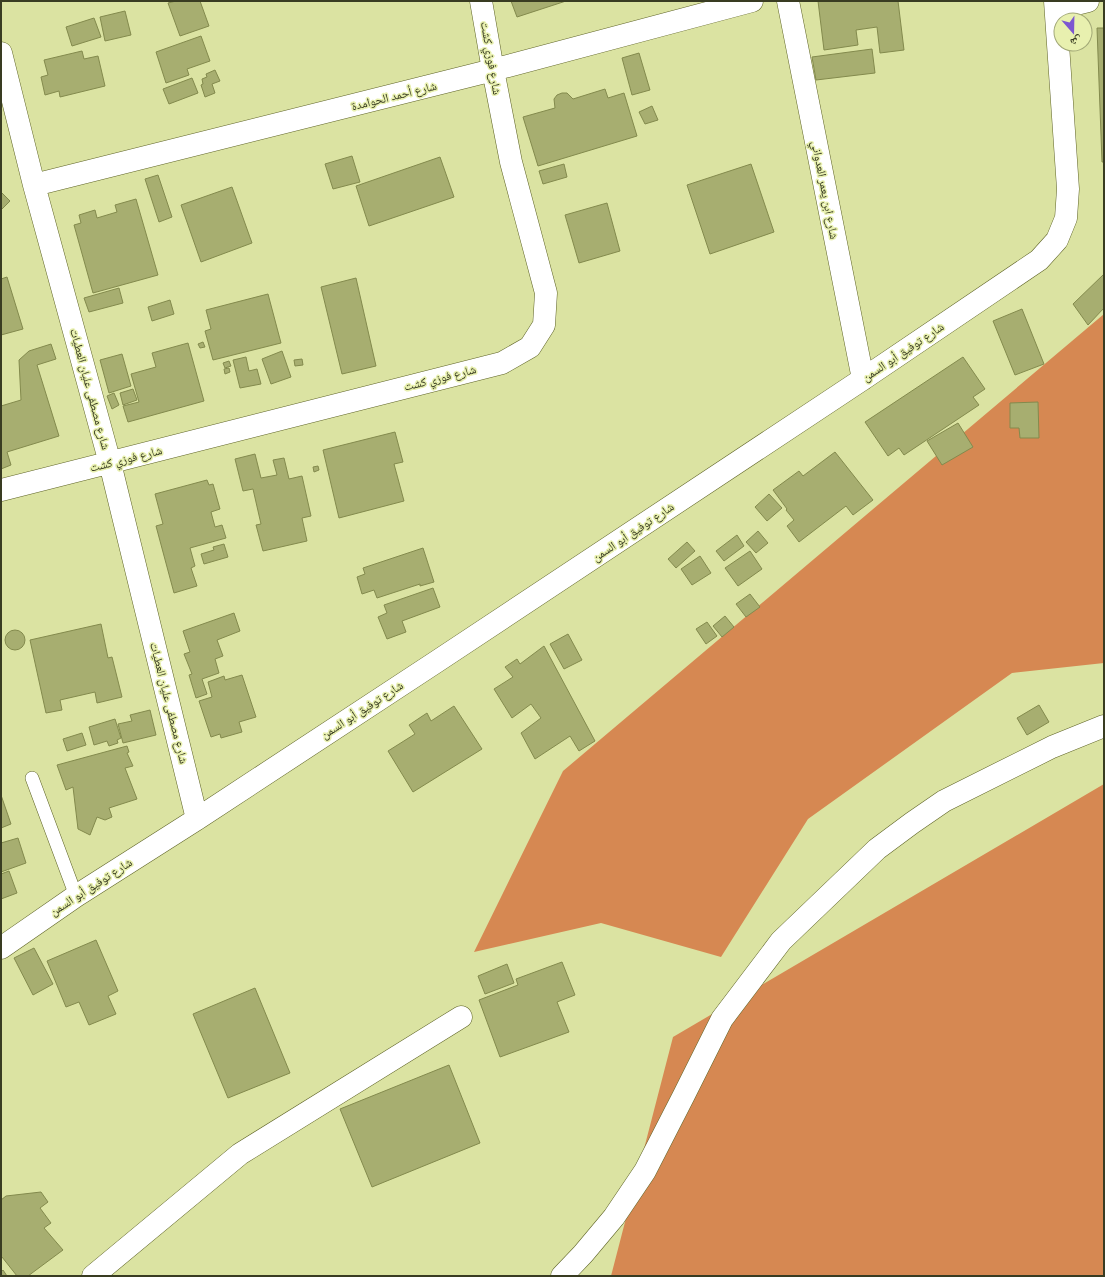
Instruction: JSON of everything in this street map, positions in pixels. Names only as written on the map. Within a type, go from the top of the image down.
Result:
[{"type":"street","name":"شارع فوزي كشت","points":[[1,490],[502,363],[530,347],[544,325],[546,293],[511,162],[481,1]]},
{"type":"street","name":"شارع أحمد الحوامدة","points":[[34,185],[493,70],[752,1]]},
{"type":"street","name":"شارع ابن يعمر العدواني","points":[[788,1],[863,379]]},
{"type":"street","points":[[1055,5],[1088,1]]},
{"type":"street","name":"شارع توفيق أبو السمن","points":[[1,948],[76,896],[198,818],[863,379],[1039,260],[1057,240],[1066,218],[1068,189],[1055,5]]},
{"type":"street","name":"شارع مصطفى عليان العطيات","points":[[1,53],[34,185],[110,463],[198,818]]},
{"type":"street","points":[[562,1276],[583,1254],[614,1217],[645,1171],[722,1019],[781,941],[877,849],[944,801],[1052,747],[1104,726]]},
{"type":"street","points":[[93,1276],[240,1154],[461,1016]]},
{"type":"lane","points":[[32,778],[76,896]]},
{"type":"shaded area","points":[[1104,314],[1104,663],[1012,673],[808,819],[721,957],[601,923],[474,952],[563,771]]},
{"type":"shaded area","points":[[1104,784],[1104,1276],[611,1276],[673,1037]]},
{"type":"building","points":[[176,1],[200,1],[209,26],[180,36],[168,3]]},
{"type":"building","points":[[511,1],[566,1],[517,17]]},
{"type":"building","points":[[818,1],[898,1],[904,50],[880,53],[877,27],[856,30],[858,45],[824,50]]},
{"type":"building","points":[[125,11],[131,35],[105,41],[100,17]]},
{"type":"building","points":[[94,18],[101,37],[72,46],[66,27]]},
{"type":"building","points":[[1097,28],[1104,28],[1104,162],[1102,162]]},
{"type":"building","points":[[201,36],[210,61],[187,69],[189,75],[166,83],[156,52]]},
{"type":"building","points":[[872,49],[875,73],[816,80],[812,57]]},
{"type":"building","points":[[82,51],[84,59],[98,56],[105,86],[60,97],[59,91],[45,95],[41,77],[48,75],[44,60]]},
{"type":"building","points":[[639,53],[650,90],[632,95],[622,58]]},
{"type":"building","points":[[215,70],[220,81],[212,84],[215,93],[205,97],[201,85],[203,84],[202,79],[207,77],[206,74]]},
{"type":"building","points":[[192,78],[198,93],[169,104],[163,89]]},
{"type":"building","points":[[605,89],[608,98],[624,93],[637,136],[538,166],[523,117],[555,108],[554,99],[557,95],[562,93],[567,93],[573,99]]},
{"type":"building","points":[[652,106],[658,120],[645,124],[639,112]]},
{"type":"building","points":[[352,156],[360,182],[333,189],[325,164]]},
{"type":"building","points":[[440,157],[454,197],[369,226],[356,186]]},
{"type":"building","points":[[564,164],[567,177],[543,184],[539,171]]},
{"type":"building","points":[[751,164],[774,232],[710,254],[687,185]]},
{"type":"building","points":[[158,175],[172,217],[159,222],[145,179]]},
{"type":"building","points":[[232,187],[252,243],[201,262],[181,205]]},
{"type":"building","points":[[1,192],[10,201],[1,210]]},
{"type":"building","points":[[136,199],[158,275],[93,293],[74,225],[81,223],[79,215],[95,210],[97,218],[117,212],[115,205]]},
{"type":"building","points":[[607,203],[620,251],[579,263],[565,215]]},
{"type":"building","points":[[1104,274],[1104,308],[1088,325],[1073,304]]},
{"type":"building","points":[[7,277],[23,329],[1,335],[1,279]]},
{"type":"building","points":[[356,278],[376,366],[342,374],[321,287]]},
{"type":"building","points":[[119,288],[123,303],[89,312],[84,298]]},
{"type":"building","points":[[268,294],[281,343],[213,360],[205,331],[211,329],[206,310]]},
{"type":"building","points":[[170,300],[174,314],[152,321],[148,307]]},
{"type":"building","points":[[1022,309],[1044,364],[1015,375],[993,321]]},
{"type":"building","points":[[203,342],[205,347],[200,348],[198,344]]},
{"type":"building","points":[[188,343],[204,401],[128,422],[123,406],[139,402],[131,374],[156,367],[152,353]]},
{"type":"building","points":[[51,344],[56,359],[37,365],[59,436],[7,452],[11,465],[1,469],[1,406],[21,400],[19,360],[29,351]]},
{"type":"building","points":[[282,351],[291,377],[271,384],[262,359]]},
{"type":"building","points":[[122,354],[131,386],[109,393],[100,360]]},
{"type":"building","points":[[246,357],[249,371],[257,369],[261,384],[240,388],[233,360]]},
{"type":"building","points":[[963,357],[985,389],[973,397],[979,405],[904,455],[899,448],[888,456],[865,422]]},
{"type":"building","points":[[302,359],[303,365],[295,366],[294,360]]},
{"type":"building","points":[[229,361],[231,366],[225,368],[223,363]]},
{"type":"building","points":[[229,368],[230,372],[225,374],[224,369]]},
{"type":"building","points":[[133,389],[137,400],[123,405],[120,393]]},
{"type":"building","points":[[114,393],[119,405],[112,409],[107,396]]},
{"type":"building","points":[[1038,402],[1039,438],[1020,438],[1019,428],[1010,428],[1010,403]]},
{"type":"building","points":[[958,423],[973,447],[942,465],[927,441]]},
{"type":"building","points":[[395,432],[403,462],[394,464],[404,501],[339,518],[323,450]]},
{"type":"building","points":[[835,452],[873,500],[853,515],[846,506],[799,542],[787,526],[794,520],[773,490],[799,471],[803,476]]},
{"type":"building","points":[[255,454],[261,478],[277,475],[273,460],[284,458],[289,479],[302,476],[311,516],[302,518],[307,541],[263,551],[256,525],[261,524],[253,489],[243,491],[235,459]]},
{"type":"building","points":[[318,466],[319,470],[314,472],[313,467]]},
{"type":"building","points":[[207,480],[209,485],[213,484],[220,509],[211,512],[215,527],[222,525],[226,538],[190,548],[195,566],[191,568],[197,586],[174,593],[156,526],[163,524],[155,494]]},
{"type":"building","points":[[769,494],[782,508],[767,521],[755,507]]},
{"type":"building","points":[[758,531],[768,543],[756,553],[746,542]]},
{"type":"building","points":[[737,535],[744,546],[724,561],[716,551]]},
{"type":"building","points":[[687,542],[695,551],[676,568],[668,559]]},
{"type":"building","points":[[224,544],[228,557],[204,564],[201,554],[214,550],[213,547]]},
{"type":"building","points":[[423,548],[434,582],[420,586],[420,584],[377,598],[374,590],[362,594],[357,577],[365,574],[363,568]]},
{"type":"building","points":[[750,551],[762,569],[738,586],[725,568]]},
{"type":"building","points":[[700,556],[711,573],[692,585],[681,569]]},
{"type":"building","points":[[433,588],[440,607],[402,621],[406,632],[387,639],[378,617],[387,613],[384,605]]},
{"type":"building","points":[[750,594],[760,607],[746,617],[736,604]]},
{"type":"building","points":[[234,613],[240,631],[217,640],[223,656],[215,659],[219,673],[202,679],[207,694],[196,698],[189,675],[192,674],[184,654],[190,652],[183,631]]},
{"type":"building","points":[[725,616],[734,627],[722,637],[713,626]]},
{"type":"building","points":[[707,622],[717,636],[706,644],[696,629]]},
{"type":"building","points":[[101,624],[108,658],[112,657],[122,697],[97,703],[95,692],[60,700],[62,710],[46,713],[30,640]]},
{"type":"building","points":[[15,630],[22,633],[25,640],[22,647],[15,650],[8,647],[5,640],[8,633]]},
{"type":"building","points":[[568,634],[582,660],[564,669],[550,644]]},
{"type":"building","points":[[544,646],[595,741],[579,751],[570,736],[535,759],[521,733],[541,718],[531,704],[512,718],[494,689],[513,677],[505,667],[517,659],[520,664]]},
{"type":"building","points":[[242,675],[256,717],[239,722],[242,732],[221,738],[220,734],[211,737],[199,701],[212,697],[208,682],[224,676],[225,680]]},
{"type":"building","points":[[1039,705],[1049,722],[1027,735],[1017,718]]},
{"type":"building","points":[[454,706],[482,749],[413,792],[388,751],[415,734],[409,725],[427,713],[431,721]]},
{"type":"building","points":[[150,710],[156,735],[123,743],[118,724],[132,721],[130,715]]},
{"type":"building","points":[[115,719],[121,738],[117,740],[118,743],[109,746],[107,741],[94,745],[89,727]]},
{"type":"building","points":[[82,733],[86,745],[67,751],[63,739]]},
{"type":"building","points":[[127,746],[129,752],[127,753],[133,766],[125,768],[137,799],[109,808],[112,817],[105,820],[97,817],[90,835],[78,829],[73,787],[66,790],[57,765]]},
{"type":"building","points":[[1,795],[11,824],[1,828]]},
{"type":"building","points":[[18,838],[26,863],[1,872],[1,843]]},
{"type":"building","points":[[9,871],[17,893],[1,899],[1,874]]},
{"type":"building","points":[[96,940],[118,991],[108,996],[116,1014],[89,1025],[79,1002],[66,1007],[47,961]]},
{"type":"building","points":[[34,948],[53,984],[33,995],[14,958]]},
{"type":"building","points":[[562,962],[575,995],[557,1002],[569,1032],[500,1057],[479,1000],[518,985],[516,979]]},
{"type":"building","points":[[507,964],[514,983],[485,994],[478,976]]},
{"type":"building","points":[[255,988],[290,1073],[228,1098],[193,1014]]},
{"type":"building","points":[[449,1065],[480,1143],[372,1187],[340,1109]]},
{"type":"building","points":[[41,1192],[48,1202],[40,1208],[51,1223],[44,1228],[63,1250],[28,1276],[17,1276],[2,1257],[1,1258],[1,1200],[6,1196]]},
{"type":"building","points":[[3,1270],[7,1276],[1,1276],[1,1272]]}]
